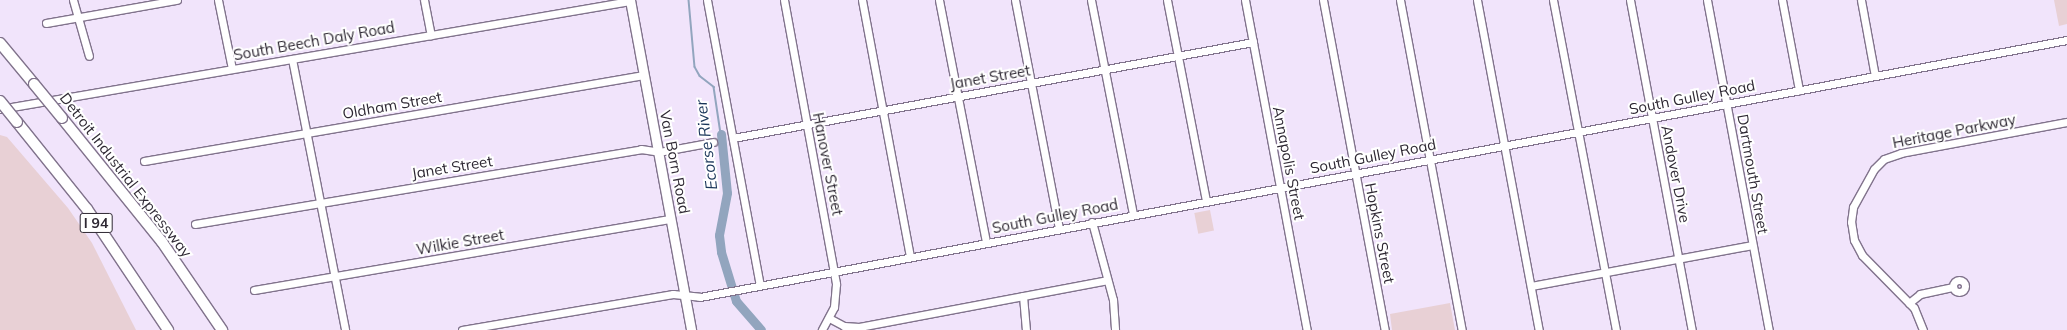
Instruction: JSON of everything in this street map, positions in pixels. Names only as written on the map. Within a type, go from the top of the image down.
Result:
[{"type":"highway","name":"Detroit Industrial Expressway","points":[[0,43],[162,242],[222,330]]},
{"type":"highway","name":"I 94","points":[[0,101],[86,209],[168,330]]},
{"type":"main road","name":"Van Born Road","points":[[631,0],[692,330]]},
{"type":"street","points":[[73,0],[89,56]]},
{"type":"street","points":[[46,23],[177,0]]},
{"type":"street","points":[[218,0],[232,69]]},
{"type":"street","points":[[424,0],[431,35]]},
{"type":"street","name":"South Beech Daly Road","points":[[0,109],[631,0]]},
{"type":"street","points":[[707,0],[760,285]]},
{"type":"street","name":"Hanover Street","points":[[784,0],[834,271],[836,296],[829,318],[822,330]]},
{"type":"street","points":[[862,0],[910,257]]},
{"type":"street","points":[[939,0],[986,242]]},
{"type":"street","points":[[1015,0],[1059,228]]},
{"type":"street","points":[[1091,0],[1133,214]]},
{"type":"street","points":[[1167,0],[1206,201]]},
{"type":"street","name":"Annapolis Street","points":[[1245,0],[1281,187],[1306,330]]},
{"type":"street","name":"Hopkins Street","points":[[1322,0],[1385,330]]},
{"type":"street","points":[[1400,0],[1462,330]]},
{"type":"street","points":[[1477,0],[1540,330]]},
{"type":"street","points":[[1552,0],[1579,131],[1616,330]]},
{"type":"street","name":"Andover Drive","points":[[1630,0],[1692,330]]},
{"type":"street","name":"Dartmouth Street","points":[[1706,0],[1769,330]]},
{"type":"street","points":[[1782,0],[1799,90]]},
{"type":"street","points":[[1861,0],[1875,76]]},
{"type":"street","name":"South Gulley Road","points":[[462,330],[502,327],[673,294],[700,297],[1133,214],[2067,40]]},
{"type":"street","name":"Janet Street","points":[[733,138],[1253,42]]},
{"type":"street","points":[[292,59],[345,330]]},
{"type":"street","name":"Oldham Street","points":[[144,161],[644,75]]},
{"type":"street","name":"Heritage Parkway","points":[[1923,330],[1917,313],[1910,303],[1862,255],[1853,234],[1853,208],[1877,165],[1890,156],[1901,153],[2067,122]]},
{"type":"street","name":"Janet Street","points":[[196,224],[641,149],[659,152],[713,142]]},
{"type":"street","name":"Wilkie Street","points":[[254,290],[671,219]]},
{"type":"street","points":[[1092,222],[1114,304],[1115,330]]},
{"type":"street","points":[[1531,286],[1752,245]]},
{"type":"street","points":[[829,318],[844,326],[859,327],[1107,280]]},
{"type":"street","points":[[1910,303],[1920,294],[1953,287]]},
{"type":"street","points":[[1023,296],[1026,330]]},
{"type":"shaded area","points":[[2054,0],[2067,0],[2067,24],[2059,26]]},
{"type":"shaded area","points":[[0,135],[7,137],[68,208],[92,243],[136,330],[0,330]]},
{"type":"shaded area","points":[[1210,210],[1214,231],[1198,234],[1194,213]]},
{"type":"shaded area","points":[[1450,303],[1455,330],[1392,330],[1390,314]]},
{"type":"waterway","name":"Ecorse River","points":[[689,0],[695,67],[700,76],[714,87],[721,134]]},
{"type":"waterway","name":"Ecorse River","points":[[721,134],[727,193],[719,235],[721,252],[736,301],[761,330]]}]
